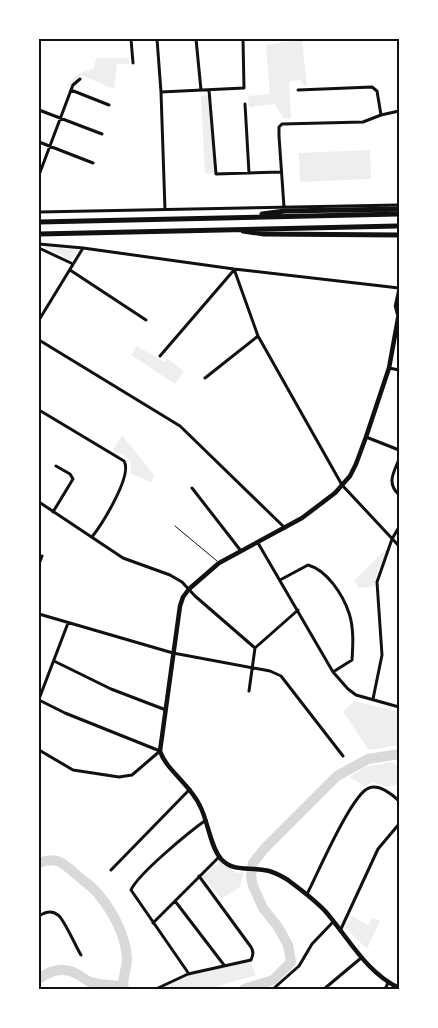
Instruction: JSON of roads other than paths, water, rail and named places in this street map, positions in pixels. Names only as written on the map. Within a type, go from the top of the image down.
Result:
[{"type":"highway","points":[[39,222],[399,212]]},
{"type":"highway","points":[[39,234],[397,226]]},
{"type":"highway","points":[[223,229],[264,234],[397,235],[399,240]]},
{"type":"main road","points":[[399,290],[396,306],[399,314],[389,368],[356,464],[342,485],[318,507],[285,528],[220,563],[189,589],[183,597],[180,606],[160,751],[166,762],[190,789],[201,806],[219,857],[227,865],[276,873],[307,895],[325,911],[360,958],[388,983],[399,988]]},
{"type":"street","points":[[131,39],[133,63]]},
{"type":"street","points":[[157,39],[161,92],[165,210]]},
{"type":"street","points":[[196,39],[201,90]]},
{"type":"street","points":[[161,92],[244,88],[243,39]]},
{"type":"street","points":[[39,175],[73,85],[80,79]]},
{"type":"street","points":[[298,90],[372,87],[377,91],[381,115]]},
{"type":"street","points":[[71,90],[109,105]]},
{"type":"street","points":[[209,90],[216,174],[281,172]]},
{"type":"street","points":[[245,104],[249,173]]},
{"type":"street","points":[[39,110],[102,134]]},
{"type":"street","points":[[284,207],[279,127],[282,124],[363,122],[399,111]]},
{"type":"street","points":[[39,142],[93,163]]},
{"type":"street","points":[[39,212],[399,204]]},
{"type":"street","points":[[39,246],[83,248],[399,290]]},
{"type":"street","points":[[39,246],[73,264]]},
{"type":"street","points":[[39,320],[83,248]]},
{"type":"street","points":[[234,269],[258,336],[342,485],[399,546]]},
{"type":"street","points":[[160,356],[234,269]]},
{"type":"street","points":[[70,270],[146,320]]},
{"type":"street","points":[[204,378],[258,336]]},
{"type":"street","points":[[39,340],[180,426],[285,528]]},
{"type":"street","points":[[389,368],[399,370]]},
{"type":"street","points":[[39,410],[124,461],[127,465],[126,473],[109,514],[92,537]]},
{"type":"street","points":[[366,437],[399,450]]},
{"type":"street","points":[[399,459],[391,481],[393,489],[399,495]]},
{"type":"street","points":[[53,512],[73,479],[70,474],[56,466]]},
{"type":"street","points":[[192,488],[241,551]]},
{"type":"street","points":[[39,502],[122,558],[170,575],[182,582],[255,648]]},
{"type":"street","points":[[372,699],[382,655],[377,582],[392,539],[399,526]]},
{"type":"street","points":[[258,543],[334,672],[348,689],[356,695],[399,707]]},
{"type":"street","points":[[39,564],[42,556]]},
{"type":"street","points":[[280,580],[308,565],[315,567],[328,577],[342,598],[349,614],[353,640],[352,660],[334,672]]},
{"type":"street","points":[[250,691],[255,648],[298,610]]},
{"type":"street","points":[[39,614],[173,653],[270,671],[281,676],[343,756]]},
{"type":"street","points":[[39,750],[73,770],[119,777],[132,775],[160,751],[64,713],[39,700],[68,623]]},
{"type":"street","points":[[54,661],[111,689],[166,710]]},
{"type":"street","points":[[307,895],[351,807],[362,791],[374,786],[390,793],[399,801]]},
{"type":"street","points":[[112,870],[190,789]]},
{"type":"street","points":[[189,974],[132,894],[132,888],[184,836],[206,820]]},
{"type":"street","points":[[340,932],[378,848],[399,824]]},
{"type":"street","points":[[153,923],[219,857]]},
{"type":"street","points":[[156,989],[189,974],[251,960],[253,950],[199,876]]},
{"type":"street","points":[[175,901],[224,966]]},
{"type":"street","points":[[39,916],[52,912],[60,916],[81,955]]},
{"type":"street","points":[[272,989],[299,966],[312,944],[333,922]]},
{"type":"street","points":[[324,989],[360,958]]},
{"type":"street","points":[[385,989],[388,983]]},
{"type":"lane","points":[[175,526],[220,563]]},
{"type":"waterway","points":[[244,989],[273,980],[291,962],[288,945],[278,927],[263,908],[253,886],[251,876],[253,863],[264,849],[337,776],[368,759],[399,754]]},
{"type":"waterway","points":[[39,863],[51,860],[61,862],[95,890],[109,909],[118,925],[126,950],[127,963],[123,982],[124,989]]},
{"type":"waterway","points":[[39,979],[51,972],[64,970],[75,973],[90,982],[123,986]]}]
